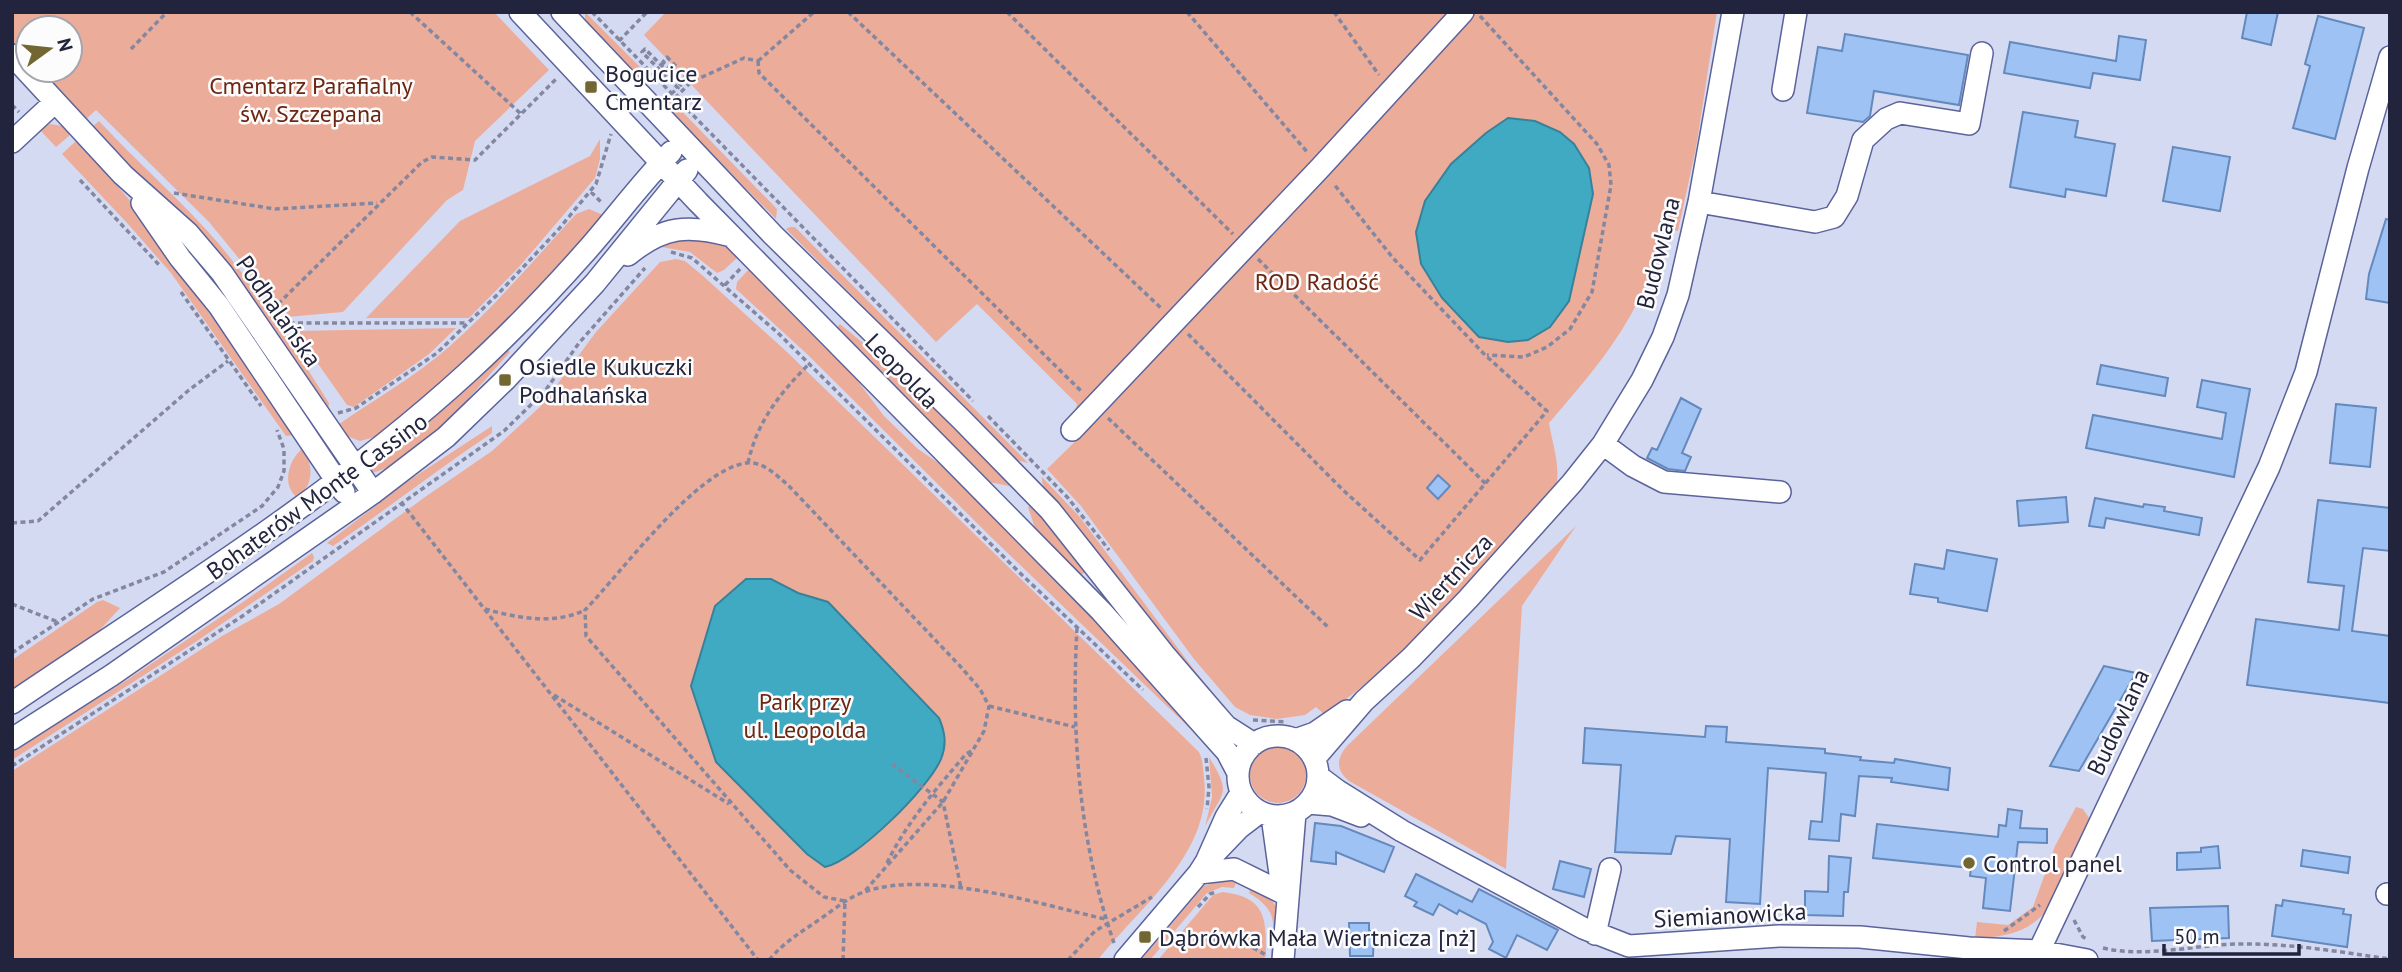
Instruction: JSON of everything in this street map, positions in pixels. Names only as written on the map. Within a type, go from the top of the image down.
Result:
[{"type":"street","name":"Leopolda","points":[[520,12],[677,180],[1101,611],[1233,758],[1240,783]]},
{"type":"street","points":[[1072,430],[1321,167],[1463,12]]},
{"type":"street","name":"Budowlana","points":[[1572,483],[1603,444],[1642,380],[1663,337],[1678,295],[1699,202],[1733,12]]},
{"type":"street","points":[[1783,90],[1796,12]]},
{"type":"street","name":"Leopolda","points":[[566,13],[772,235],[1024,483],[1065,528],[1164,654],[1226,726],[1254,744]]},
{"type":"street","points":[[1699,202],[1815,222],[1834,217],[1847,196],[1863,140],[1886,119],[1900,113],[1969,124],[1982,52]]},
{"type":"street","name":"Podhalańska","points":[[12,55],[123,175],[188,233],[222,273],[373,493]]},
{"type":"street","name":"Budowlana","points":[[2039,951],[2269,467],[2306,372],[2358,168],[2390,57]]},
{"type":"street","points":[[12,142],[55,102]]},
{"type":"street","name":"Bohaterów Monte Cassino","points":[[12,703],[226,560],[336,481],[438,400],[501,342],[586,251],[682,140]]},
{"type":"street","name":"Bohaterów Monte Cassino","points":[[12,739],[112,675],[373,493],[446,436],[505,380],[595,283],[677,180],[698,158]]},
{"type":"street","name":"Podhalańska","points":[[123,175],[180,258],[219,306],[352,506]]},
{"type":"street","points":[[595,283],[660,233],[689,228],[733,236]]},
{"type":"street","points":[[1603,444],[1633,466],[1664,482],[1780,492]]},
{"type":"street","points":[[1000,507],[1024,483]]},
{"type":"street","name":"Wiertnicza","points":[[1316,767],[1364,701],[1411,658],[1468,599],[1572,483]]},
{"type":"street","name":"Wiertnicza","points":[[1294,730],[1315,733],[1323,725],[1364,701]]},
{"type":"street","points":[[1203,867],[1240,783],[1243,757],[1254,744],[1294,730],[1316,767],[1317,786],[1302,808],[1287,914],[1272,956]]},
{"type":"street","name":"Siemianowicka","points":[[1316,767],[1338,791],[1402,831],[1627,953],[1779,936],[1860,937],[1968,954],[2039,951],[2087,960]]},
{"type":"street","points":[[1240,783],[1249,804],[1266,814],[1283,817],[1302,808]]},
{"type":"street","name":"Siemianowicka","points":[[1302,808],[1332,805],[1402,831]]},
{"type":"street","points":[[1121,956],[1239,828],[1266,814]]},
{"type":"street","points":[[1266,814],[1287,914]]},
{"type":"street","points":[[1203,867],[1234,869],[1283,892]]},
{"type":"street","points":[[1595,934],[1610,869]]},
{"type":"path","points":[[131,49],[167,12]]},
{"type":"path","points":[[410,12],[521,114]]},
{"type":"path","points":[[592,12],[790,217]]},
{"type":"path","points":[[619,41],[647,12]]},
{"type":"path","points":[[758,61],[814,12]]},
{"type":"path","points":[[848,12],[1175,321],[1343,490],[1420,560],[1547,411],[1485,355],[1393,258],[1321,167],[1187,12]]},
{"type":"path","points":[[1334,12],[1391,91]]},
{"type":"path","points":[[1477,12],[1597,144],[1609,164],[1611,185],[1592,292],[1570,330],[1547,347],[1524,357],[1485,355]]},
{"type":"path","points":[[673,96],[678,88],[642,52],[645,49],[681,85],[683,82],[663,62],[667,57],[691,82]]},
{"type":"path","points":[[673,96],[691,82],[744,58],[758,61]]},
{"type":"path","points":[[758,61],[759,73],[1095,405],[1329,628]]},
{"type":"path","points":[[272,310],[422,162],[432,157],[475,160],[556,79]]},
{"type":"path","points":[[330,418],[341,411],[356,408],[431,358],[469,323],[529,262],[590,192],[599,179],[608,141]]},
{"type":"path","points":[[80,180],[131,232],[167,275]]},
{"type":"path","points":[[590,192],[609,209]]},
{"type":"path","points":[[174,193],[275,209],[379,203]]},
{"type":"path","points":[[664,253],[682,254],[692,258],[810,363],[1077,628],[1151,697]]},
{"type":"path","points":[[724,285],[745,264]]},
{"type":"path","points":[[177,287],[268,416]]},
{"type":"path","points":[[281,323],[469,323]]},
{"type":"path","points":[[12,523],[38,521],[189,390],[229,360]]},
{"type":"path","points":[[748,463],[757,433],[774,402],[810,363]]},
{"type":"path","points":[[12,653],[97,597],[164,572],[267,502],[281,483],[284,471],[284,449],[273,424]]},
{"type":"path","points":[[483,608],[527,618],[572,616],[585,610],[686,498],[718,473],[748,463],[768,467],[788,485],[980,690],[989,706],[984,731],[943,802],[864,891],[793,936],[769,960]]},
{"type":"path","points":[[401,502],[758,960]]},
{"type":"path","points":[[12,604],[58,622]]},
{"type":"path","points":[[585,610],[586,636],[733,807],[808,886],[824,897],[845,901]]},
{"type":"path","points":[[1077,628],[1075,727],[1082,811],[1106,921],[1121,956]]},
{"type":"path","points":[[549,692],[733,807]]},
{"type":"path","points":[[989,706],[1075,727]]},
{"type":"path","points":[[1244,717],[1294,730]]},
{"type":"path","points":[[885,868],[896,844],[932,795],[966,754],[975,749]]},
{"type":"path","points":[[1205,751],[1209,798],[1205,816]]},
{"type":"path","points":[[892,764],[943,802],[961,888]]},
{"type":"path","points":[[864,891],[922,883],[961,888],[1106,921]]},
{"type":"path","points":[[1191,915],[1210,894],[1225,889]]},
{"type":"path","points":[[1068,960],[1083,941],[1106,921],[1161,892]]},
{"type":"path","points":[[843,960],[845,901]]},
{"type":"path","points":[[1994,939],[2035,906],[2045,903]]},
{"type":"path","points":[[2072,916],[2083,937],[2104,948],[2173,950],[2239,944],[2294,946],[2390,959]]},
{"type":"path","points":[[1162,950],[1177,931]]},
{"type":"path","points":[[1170,940],[1239,940],[1272,956]]},
{"type":"green space","name":"Cmentarz Parafialny św. Szczepana","points":[[12,12],[494,12],[549,70],[475,141],[463,190],[447,200],[343,312],[287,317],[278,312],[250,272],[209,222],[96,110],[85,120],[52,84],[84,84],[84,14],[14,14],[14,43]]},
{"type":"green space","points":[[585,12],[647,74],[647,86],[585,23]]},
{"type":"green space","name":"ROD Radość","points":[[666,12],[1717,12],[1696,148],[1678,231],[1659,228],[1648,279],[1626,323],[1590,374],[1549,423],[1557,471],[1554,491],[1455,601],[1353,694],[1325,715],[1316,707],[1305,715],[1277,719],[1250,715],[1235,707],[1194,659],[1081,506],[1047,469],[1088,429],[1074,415],[1077,404],[977,304],[936,342],[644,35]]},
{"type":"green space","points":[[668,97],[777,209],[776,219],[657,98]]},
{"type":"green space","points":[[99,121],[219,244],[277,322],[329,403],[328,411],[136,173],[92,127]]},
{"type":"green space","points":[[50,124],[62,126],[69,131],[69,136],[56,147],[39,129]]},
{"type":"green space","points":[[600,139],[600,159],[595,178],[519,267],[469,318],[366,318],[460,221],[590,156]]},
{"type":"green space","points":[[77,140],[133,204],[294,435],[286,436],[171,273],[62,154]]},
{"type":"green space","points":[[589,209],[603,215],[510,318],[394,424],[375,437],[360,441],[344,435],[335,427],[450,346],[499,299],[576,214]]},
{"type":"green space","points":[[795,227],[1028,463],[1016,460],[786,229]]},
{"type":"green space","points":[[666,239],[713,241],[738,257],[717,273],[690,252],[661,247],[657,243]]},
{"type":"green space","name":"Park przy ul. Leopolda","points":[[676,259],[685,261],[702,275],[787,352],[1199,752],[1204,778],[1204,805],[1197,830],[1170,877],[1098,960],[12,960],[12,771],[222,636],[279,604],[492,451],[542,405],[596,332],[660,262]]},
{"type":"green space","points":[[750,268],[848,368],[884,416],[918,449],[950,471],[1132,654],[1203,733],[1199,737],[992,538],[807,354],[736,289],[737,282]]},
{"type":"green space","points":[[840,324],[914,385],[1009,482],[1009,486],[989,482],[836,328]]},
{"type":"green space","points":[[456,328],[429,354],[354,407],[347,405],[295,331]]},
{"type":"green space","points":[[507,349],[510,352],[464,404],[426,440],[389,467],[371,473],[367,470]]},
{"type":"green space","points":[[492,426],[492,433],[353,532],[333,546],[327,543],[408,481]]},
{"type":"green space","points":[[303,448],[309,461],[310,474],[307,486],[297,498],[290,489],[288,477],[293,460]]},
{"type":"green space","points":[[1042,477],[1079,516],[1226,709],[1223,713],[1075,523],[1049,495],[1042,483]]},
{"type":"green space","points":[[1032,505],[1086,572],[1081,575],[1035,528],[1028,507]]},
{"type":"green space","points":[[1576,526],[1522,606],[1506,869],[1349,781],[1340,769],[1339,760],[1347,746]]},
{"type":"green space","points":[[312,553],[313,561],[200,639],[12,760],[14,750],[127,680]]},
{"type":"green space","points":[[103,600],[120,608],[98,632],[12,691],[12,660]]},
{"type":"green space","points":[[1278,747],[1289,749],[1298,755],[1304,764],[1304,786],[1298,795],[1289,801],[1278,803],[1267,801],[1258,795],[1252,786],[1250,775],[1252,764],[1258,755],[1267,749]]},
{"type":"green space","points":[[1209,757],[1223,787],[1220,799],[1205,827],[1212,797]]},
{"type":"green space","points":[[2076,807],[2083,809],[2089,818],[2047,910],[2023,929],[2006,935],[1975,939],[1977,922],[2008,925],[2033,907],[2055,846]]},
{"type":"green space","points":[[1225,879],[1236,882],[1234,888],[1222,887],[1207,893],[1150,960],[1141,960],[1204,886]]},
{"type":"green space","points":[[1251,887],[1271,899],[1278,910],[1275,960],[1271,960],[1271,914],[1249,893]]},
{"type":"green space","points":[[1222,892],[1248,899],[1261,912],[1266,956],[1263,959],[1158,960],[1213,895]]},
{"type":"water","points":[[1508,118],[1535,121],[1560,132],[1574,144],[1589,168],[1593,194],[1569,301],[1550,327],[1528,340],[1508,342],[1479,337],[1442,298],[1421,264],[1416,232],[1425,201],[1451,164],[1486,133]]},
{"type":"water","points":[[746,579],[771,579],[798,593],[828,602],[939,718],[943,728],[943,754],[922,787],[872,838],[838,862],[825,867],[807,854],[716,762],[691,686],[715,606]]},
{"type":"building","points":[[2247,12],[2278,12],[2271,45],[2242,38]]},
{"type":"building","points":[[2318,16],[2364,28],[2335,139],[2293,128],[2310,66],[2305,64]]},
{"type":"building","points":[[1845,34],[1968,55],[1959,105],[1874,91],[1870,116],[1863,122],[1807,113],[1818,47],[1842,51]]},
{"type":"building","points":[[2119,36],[2146,40],[2140,80],[2093,73],[2090,88],[2004,73],[2010,42],[2116,61]]},
{"type":"building","points":[[2023,112],[2078,121],[2075,137],[2115,144],[2106,196],[2066,189],[2065,197],[2010,187]]},
{"type":"building","points":[[2173,147],[2230,157],[2220,211],[2163,201]]},
{"type":"building","points":[[2386,219],[2390,220],[2390,303],[2366,299],[2369,274]]},
{"type":"building","points":[[2101,365],[2168,378],[2165,396],[2097,384]]},
{"type":"building","points":[[2202,380],[2250,389],[2234,477],[2086,448],[2093,415],[2222,439],[2226,413],[2197,407]]},
{"type":"building","points":[[1681,398],[1701,409],[1682,453],[1691,457],[1685,471],[1668,469],[1647,458],[1652,448],[1657,450]]},
{"type":"building","points":[[2336,404],[2376,408],[2370,467],[2330,463]]},
{"type":"building","points":[[1438,475],[1450,486],[1438,499],[1427,488]]},
{"type":"building","points":[[2066,497],[2068,522],[2019,526],[2017,501]]},
{"type":"building","points":[[2095,498],[2143,507],[2144,504],[2165,507],[2164,511],[2202,518],[2199,535],[2106,518],[2104,528],[2089,526]]},
{"type":"building","points":[[2318,500],[2390,508],[2390,551],[2363,548],[2352,631],[2390,636],[2390,703],[2247,685],[2256,619],[2339,630],[2344,586],[2308,582]]},
{"type":"building","points":[[1947,550],[1997,559],[1987,611],[1938,602],[1938,598],[1910,594],[1915,564],[1944,569]]},
{"type":"building","points":[[2104,666],[2136,673],[2079,771],[2050,766]]},
{"type":"building","points":[[1706,726],[1727,727],[1726,742],[1825,749],[1825,753],[1861,757],[1860,760],[1894,763],[1895,759],[1950,768],[1948,790],[1891,782],[1892,778],[1859,776],[1855,816],[1841,814],[1839,841],[1809,839],[1811,821],[1822,822],[1826,773],[1768,768],[1760,904],[1726,902],[1730,839],[1676,836],[1671,854],[1615,852],[1621,765],[1583,763],[1585,728],[1705,737]]},
{"type":"building","name":"Control panel","points":[[2008,809],[2022,811],[2020,828],[2047,829],[2047,843],[2018,842],[2010,911],[1983,908],[1986,878],[1970,876],[1971,868],[1873,858],[1877,824],[1998,837],[1999,825],[2006,826]]},
{"type":"building","points":[[1315,823],[1341,826],[1394,847],[1384,872],[1336,852],[1336,864],[1311,861]]},
{"type":"building","points":[[2218,846],[2220,868],[2177,870],[2177,853],[2201,852],[2201,848]]},
{"type":"building","points":[[2303,850],[2350,857],[2348,873],[2301,866]]},
{"type":"building","points":[[1829,856],[1851,858],[1848,892],[1844,892],[1843,916],[1805,915],[1805,891],[1828,892]]},
{"type":"building","points":[[1560,861],[1591,869],[1584,897],[1553,889]]},
{"type":"building","points":[[1416,874],[1472,902],[1479,889],[1558,930],[1547,950],[1517,935],[1506,958],[1489,949],[1493,942],[1486,924],[1459,910],[1457,914],[1439,904],[1433,915],[1414,906],[1417,902],[1405,896]]},
{"type":"building","points":[[2283,900],[2344,909],[2343,914],[2351,915],[2347,947],[2272,936],[2276,905],[2282,906]]},
{"type":"building","points":[[2228,906],[2229,938],[2152,941],[2150,908]]},
{"type":"building","points":[[1349,923],[1369,923],[1369,931],[1374,931],[1373,956],[1350,956]]},
{"type":"place","name":"Bogucice Cmentarz","points":[[591,87]]},
{"type":"place","name":"Osiedle Kukuczki Podhalańska","points":[[505,380]]},
{"type":"place","name":"Control panel","points":[[1969,863]]},
{"type":"place","name":"Dąbrówka Mała Wiertnicza [nż]","points":[[1145,937]]}]
